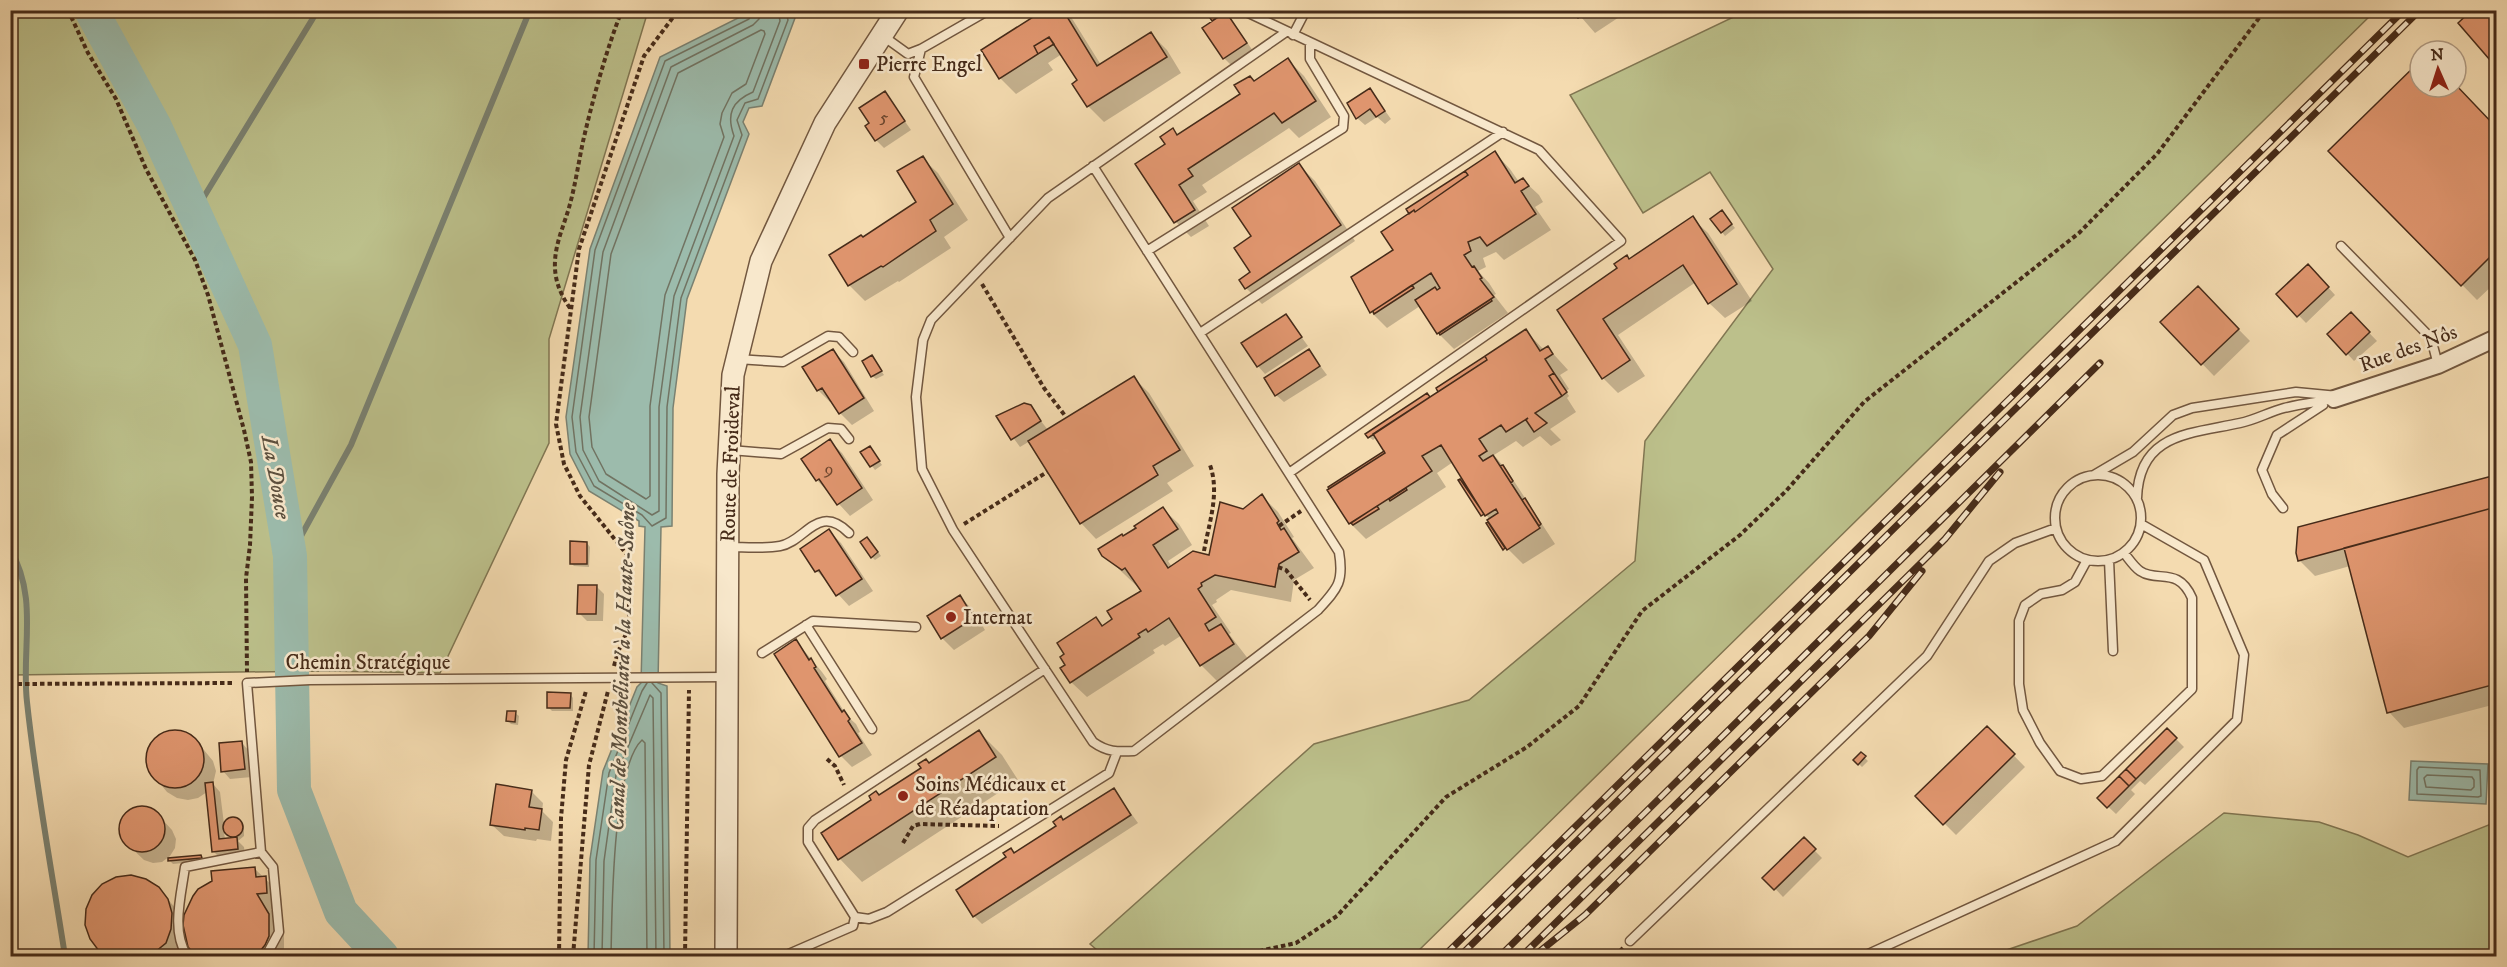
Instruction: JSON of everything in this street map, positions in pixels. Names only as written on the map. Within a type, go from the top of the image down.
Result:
[{"type":"street","name":"Route de Froideval","points":[[726,957],[727,547],[733,375],[761,261],[825,123],[898,10]]},
{"type":"street","name":"Rue des Nôs","points":[[2338,397],[2438,365],[2496,338]]},
{"type":"lane","points":[[883,36],[908,54],[921,49],[989,10]]},
{"type":"lane","points":[[1242,10],[1539,150],[1621,241],[1288,472]]},
{"type":"lane","points":[[1093,166],[1339,552],[1342,572],[1335,592],[1318,610],[1134,751],[1117,752],[1104,750],[1093,742],[953,530],[922,469],[916,398],[923,340],[931,320],[1048,198],[1093,166],[1289,34],[1306,10]]},
{"type":"lane","points":[[1147,251],[1343,128],[1344,116],[1310,59],[1310,43]]},
{"type":"lane","points":[[921,49],[914,77],[1010,238]]},
{"type":"lane","points":[[1200,333],[1503,132]]},
{"type":"lane","points":[[2341,246],[2431,338],[2438,365]]},
{"type":"lane","points":[[737,358],[783,362],[828,336],[839,337],[853,352]]},
{"type":"lane","points":[[2295,392],[2338,397],[2284,408],[2242,423],[2180,435],[2163,443],[2148,458],[2138,480],[2141,524],[2136,540],[2124,553],[2109,560],[2087,560],[2073,553],[2062,542],[2056,528],[2055,513],[2059,499],[2068,487],[2133,452],[2173,415],[2192,408],[2295,392]]},
{"type":"lane","points":[[2283,508],[2272,494],[2262,470],[2269,451],[2277,435],[2312,410],[2338,397]]},
{"type":"lane","points":[[729,450],[781,454],[828,428],[841,429],[849,439]]},
{"type":"lane","points":[[2094,475],[2107,475],[2119,480],[2130,488],[2138,499]]},
{"type":"lane","points":[[727,547],[782,546],[815,524],[828,522],[840,524],[849,533]]},
{"type":"lane","points":[[1864,957],[2116,841],[2236,720],[2244,655],[2204,560],[2141,524]]},
{"type":"lane","points":[[1630,942],[1927,656],[1989,561],[2015,543],[2056,528]]},
{"type":"lane","points":[[2087,560],[2075,582],[2062,590],[2041,594],[2025,605],[2019,621],[2019,684],[2023,710],[2040,743],[2060,771],[2081,779],[2102,776],[2192,689],[2192,598],[2188,588],[2173,578],[2141,572],[2124,553]]},
{"type":"lane","points":[[2109,560],[2114,651]]},
{"type":"lane","points":[[762,652],[813,621],[829,620],[916,627]]},
{"type":"lane","points":[[806,625],[872,729]]},
{"type":"lane","points":[[784,957],[854,926],[855,917],[808,842],[808,828],[815,820],[1045,669]]},
{"type":"lane","name":"Chemin Stratégique","points":[[247,683],[310,680],[726,677]]},
{"type":"lane","points":[[247,683],[261,852],[273,867],[279,932],[266,957]]},
{"type":"lane","points":[[855,917],[869,919],[888,912],[1109,772],[1117,752]]},
{"type":"lane","points":[[187,957],[180,945],[178,918],[185,867],[261,852]]},
{"type":"path","points":[[10,684],[247,683],[246,578],[252,497],[251,462],[244,430],[207,295],[195,260],[146,169],[116,99],[88,53],[68,10]]},
{"type":"path","points":[[571,309],[562,296],[557,282],[556,252],[570,204],[584,136],[610,43],[622,10]]},
{"type":"path","points":[[573,957],[589,765],[618,652],[629,627],[629,557],[580,496],[564,464],[556,424],[579,249],[644,56],[674,16],[686,10]]},
{"type":"path","points":[[1237,957],[1296,943],[1337,916],[1446,796],[1527,747],[1579,706],[1642,611],[1740,535],[1786,491],[1864,402],[2079,233],[2157,154],[2265,10]]},
{"type":"path","points":[[976,273],[1044,388],[1066,417]]},
{"type":"path","points":[[1204,551],[1214,505],[1214,475],[1210,465]]},
{"type":"path","points":[[953,530],[1047,472]]},
{"type":"path","points":[[1279,526],[1309,506]]},
{"type":"path","points":[[1278,567],[1286,570],[1318,610]]},
{"type":"path","points":[[685,957],[689,677]]},
{"type":"path","points":[[559,957],[561,818],[566,760],[589,679]]},
{"type":"path","points":[[827,759],[835,766],[850,797]]},
{"type":"path","points":[[903,843],[913,826],[920,824],[1009,826],[1016,831]]},
{"type":"green space","points":[[11,10],[648,11],[549,339],[549,443],[440,673],[324,671],[11,675]]},
{"type":"green space","points":[[1746,11],[2375,11],[1413,956],[1104,956],[1090,944],[1314,744],[1469,700],[1635,561],[1645,441],[1773,269],[1710,172],[1643,213],[1570,95]]},
{"type":"green space","points":[[2224,813],[2319,822],[2358,835],[2408,857],[2496,822],[2496,956],[1989,956],[2077,926]]},
{"type":"water","points":[[752,11],[790,11],[795,18],[762,106],[749,108],[743,122],[749,134],[687,299],[673,408],[672,526],[661,527],[658,683],[667,686],[670,956],[588,956],[590,859],[603,771],[637,687],[641,683],[645,527],[639,526],[639,521],[589,491],[570,454],[566,417],[590,249],[660,57]]},
{"type":"water","points":[[2411,761],[2488,764],[2486,804],[2409,800]]},
{"type":"building","points":[[1044,10],[1063,10],[1097,66],[1151,32],[1167,57],[1087,107],[1072,84],[1077,80],[1049,37],[1034,46],[1038,54],[999,79],[981,50]]},
{"type":"building","points":[[1216,10],[1226,12],[1212,21],[1208,15]]},
{"type":"building","points":[[1573,10],[1590,10],[1578,18]]},
{"type":"building","points":[[2472,10],[2496,10],[2496,67],[2458,23]]},
{"type":"building","points":[[1226,12],[1247,43],[1223,59],[1202,28]]},
{"type":"building","points":[[1049,37],[1054,44],[1038,54],[1034,46]]},
{"type":"building","points":[[1288,58],[1316,101],[1282,123],[1274,113],[1188,169],[1193,176],[1179,185],[1195,210],[1174,223],[1135,164],[1165,144],[1160,137],[1173,128],[1177,135],[1240,94],[1234,85],[1250,76],[1254,81]]},
{"type":"building","points":[[2408,73],[2408,99],[2468,98],[2496,127],[2496,251],[2461,286],[2328,151]]},
{"type":"building","points":[[1370,88],[1385,111],[1376,117],[1370,109],[1356,119],[1347,103]]},
{"type":"building","points":[[885,91],[905,121],[875,141],[865,126],[869,123],[859,108]]},
{"type":"building","points":[[1495,151],[1515,183],[1523,178],[1529,186],[1521,191],[1536,214],[1487,246],[1480,237],[1468,242],[1471,251],[1464,255],[1494,297],[1437,334],[1415,300],[1435,287],[1437,290],[1440,288],[1431,273],[1370,313],[1351,277],[1393,250],[1381,232],[1414,210],[1415,212],[1468,175],[1465,171]]},
{"type":"building","points":[[923,156],[953,204],[930,220],[936,231],[883,267],[881,266],[848,286],[829,255],[861,235],[863,237],[916,202],[897,171]]},
{"type":"building","points":[[1299,163],[1341,225],[1245,289],[1239,280],[1250,272],[1234,248],[1251,236],[1232,208]]},
{"type":"building","points":[[1465,171],[1468,175],[1409,214],[1406,209]]},
{"type":"building","points":[[1722,210],[1732,224],[1721,233],[1710,219]]},
{"type":"building","points":[[1693,216],[1737,284],[1708,304],[1683,265],[1603,319],[1630,360],[1602,379],[1557,310],[1617,268],[1614,264],[1627,255],[1629,259]]},
{"type":"building","points":[[2308,264],[2329,287],[2297,317],[2276,294]]},
{"type":"building","points":[[1412,285],[1414,288],[1374,314],[1373,311]]},
{"type":"building","points":[[2198,286],[2239,329],[2201,365],[2160,322]]},
{"type":"building","points":[[1491,299],[1492,301],[1440,335],[1439,333]]},
{"type":"building","points":[[2351,312],[2370,332],[2346,355],[2327,334]]},
{"type":"building","points":[[1286,314],[1302,337],[1257,367],[1241,343]]},
{"type":"building","points":[[1526,329],[1540,351],[1548,346],[1553,354],[1545,359],[1554,373],[1549,376],[1562,396],[1535,413],[1547,423],[1534,432],[1526,420],[1528,418],[1506,432],[1501,425],[1479,439],[1487,451],[1479,456],[1483,461],[1493,455],[1540,528],[1507,550],[1487,520],[1498,513],[1496,509],[1485,516],[1441,445],[1422,456],[1432,471],[1349,524],[1327,490],[1385,453],[1373,434],[1487,360],[1485,356]]},
{"type":"building","points":[[833,349],[864,398],[839,414],[822,388],[817,391],[802,367]]},
{"type":"building","points":[[1309,349],[1320,366],[1275,396],[1264,378]]},
{"type":"building","points":[[872,355],[882,371],[871,377],[862,361]]},
{"type":"building","points":[[1485,356],[1487,360],[1438,392],[1436,388]]},
{"type":"building","points":[[1554,373],[1567,392],[1562,396],[1549,376]]},
{"type":"building","points":[[1134,376],[1180,450],[1153,466],[1158,475],[1080,524],[1028,441]]},
{"type":"building","points":[[1427,393],[1430,397],[1368,438],[1365,434]]},
{"type":"building","points":[[1024,403],[1031,405],[1041,421],[1011,440],[996,416]]},
{"type":"building","points":[[830,439],[862,488],[837,505],[819,479],[816,481],[801,459]]},
{"type":"building","points":[[870,446],[880,461],[870,467],[860,452]]},
{"type":"building","points":[[1384,451],[1385,453],[1329,489],[1328,487]]},
{"type":"building","points":[[1503,465],[1513,481],[1511,483],[1500,466]]},
{"type":"building","points":[[2496,475],[2496,507],[2298,561],[2296,553],[2298,527]]},
{"type":"building","points":[[1460,479],[1484,514],[1481,516],[1458,480]]},
{"type":"building","points":[[1406,488],[1407,490],[1390,501],[1389,499]]},
{"type":"building","points":[[1262,494],[1279,521],[1277,523],[1281,530],[1284,528],[1299,552],[1279,564],[1275,587],[1215,575],[1201,583],[1202,586],[1198,589],[1216,617],[1205,624],[1209,631],[1221,624],[1234,644],[1200,666],[1169,618],[1148,632],[1146,629],[1138,634],[1140,637],[1070,683],[1060,668],[1065,665],[1060,657],[1064,654],[1057,643],[1096,617],[1102,626],[1112,619],[1107,611],[1141,591],[1125,568],[1122,570],[1102,556],[1098,549],[1136,528],[1134,526],[1163,507],[1178,529],[1153,545],[1168,568],[1193,551],[1209,555],[1220,502],[1243,509]]},
{"type":"building","points":[[1525,498],[1541,524],[1539,526],[1522,500]]},
{"type":"building","points":[[1377,506],[1379,509],[1353,525],[1351,523]]},
{"type":"building","points":[[2496,507],[2496,684],[2387,713],[2344,548]]},
{"type":"building","points":[[1488,522],[1505,548],[1503,550],[1486,523]]},
{"type":"building","points":[[829,529],[862,579],[836,596],[819,570],[815,572],[800,549]]},
{"type":"building","points":[[867,537],[878,552],[871,558],[860,542]]},
{"type":"building","points":[[570,541],[587,542],[587,564],[570,564]]},
{"type":"building","points":[[578,585],[597,585],[596,614],[577,614]]},
{"type":"building","name":"Internat","points":[[960,595],[974,618],[941,639],[927,616]]},
{"type":"building","points":[[796,639],[809,660],[811,658],[816,667],[814,668],[842,712],[844,710],[850,719],[848,721],[862,743],[839,757],[774,654]]},
{"type":"building","points":[[547,692],[571,693],[570,708],[547,708]]},
{"type":"building","points":[[507,711],[516,711],[515,722],[506,721]]},
{"type":"building","points":[[1987,726],[2015,754],[1943,825],[1915,796]]},
{"type":"building","points":[[2167,728],[2177,738],[2136,779],[2126,769]]},
{"type":"building","points":[[169,730],[181,730],[196,738],[204,753],[204,765],[196,780],[181,788],[169,788],[154,780],[146,765],[146,753],[154,738]]},
{"type":"building","name":"Soins Médicaux et de Réadaptation","points":[[979,730],[996,757],[838,860],[821,833],[871,800],[869,796],[876,791],[879,795],[921,768],[918,764],[926,759],[929,763]]},
{"type":"building","points":[[242,741],[245,769],[221,772],[219,743]]},
{"type":"building","points":[[1861,752],[1866,756],[1858,765],[1853,760]]},
{"type":"building","points":[[2126,769],[2136,779],[2129,786],[2119,776]]},
{"type":"building","points":[[2119,776],[2129,786],[2107,808],[2097,798]]},
{"type":"building","points":[[213,782],[219,839],[237,837],[238,849],[212,852],[205,783]]},
{"type":"building","points":[[496,784],[532,790],[529,807],[542,809],[539,830],[490,825]]},
{"type":"building","name":"Soins Médicaux et de Réadaptation","points":[[1114,788],[1131,815],[973,917],[956,890],[1006,857],[1003,853],[1011,848],[1014,853],[1056,826],[1053,822],[1061,816],[1063,820]]},
{"type":"building","points":[[142,806],[158,813],[165,829],[158,845],[142,852],[126,845],[119,829],[126,813]]},
{"type":"building","points":[[233,817],[240,820],[243,827],[240,834],[233,837],[226,834],[223,827],[226,820]]},
{"type":"building","points":[[1804,837],[1816,849],[1774,890],[1762,878]]},
{"type":"building","points":[[201,855],[202,858],[168,861],[168,858]]},
{"type":"building","points":[[255,867],[256,877],[266,876],[267,893],[257,894],[269,914],[269,936],[265,945],[256,956],[196,956],[188,947],[183,925],[184,915],[193,896],[198,889],[212,881],[211,871]]},
{"type":"building","points":[[131,875],[146,879],[159,887],[168,899],[172,913],[171,929],[166,943],[150,956],[107,956],[99,951],[90,939],[85,925],[86,909],[92,895],[102,884],[116,877]]},
{"type":"waterway","name":"La Douce","points":[[91,10],[155,127],[255,345],[290,556],[294,790],[341,912],[382,956]]},
{"type":"waterway","points":[[194,213],[318,10]]},
{"type":"waterway","points":[[290,556],[351,445],[530,10]]},
{"type":"waterway","points":[[10,549],[19,567],[27,605],[27,702],[65,956]]},
{"type":"railway","points":[[1444,956],[2404,10]]},
{"type":"railway","points":[[1460,956],[2420,10]]},
{"type":"railway","points":[[1500,956],[2100,363]]},
{"type":"railway","points":[[1522,956],[1945,539],[2000,472]]},
{"type":"railway","points":[[1534,956],[1585,915],[1869,636],[1922,571]]},
{"type":"place","name":"Pierre Engel","points":[[864,64]]},
{"type":"place","name":"Internat","points":[[951,617]]},
{"type":"place","name":"Soins Médicaux et de Réadaptation","points":[[903,796]]},
{"type":"water label","name":"Canal de Montbéliard à la Haute-Saône","points":[[621,667]]}]
